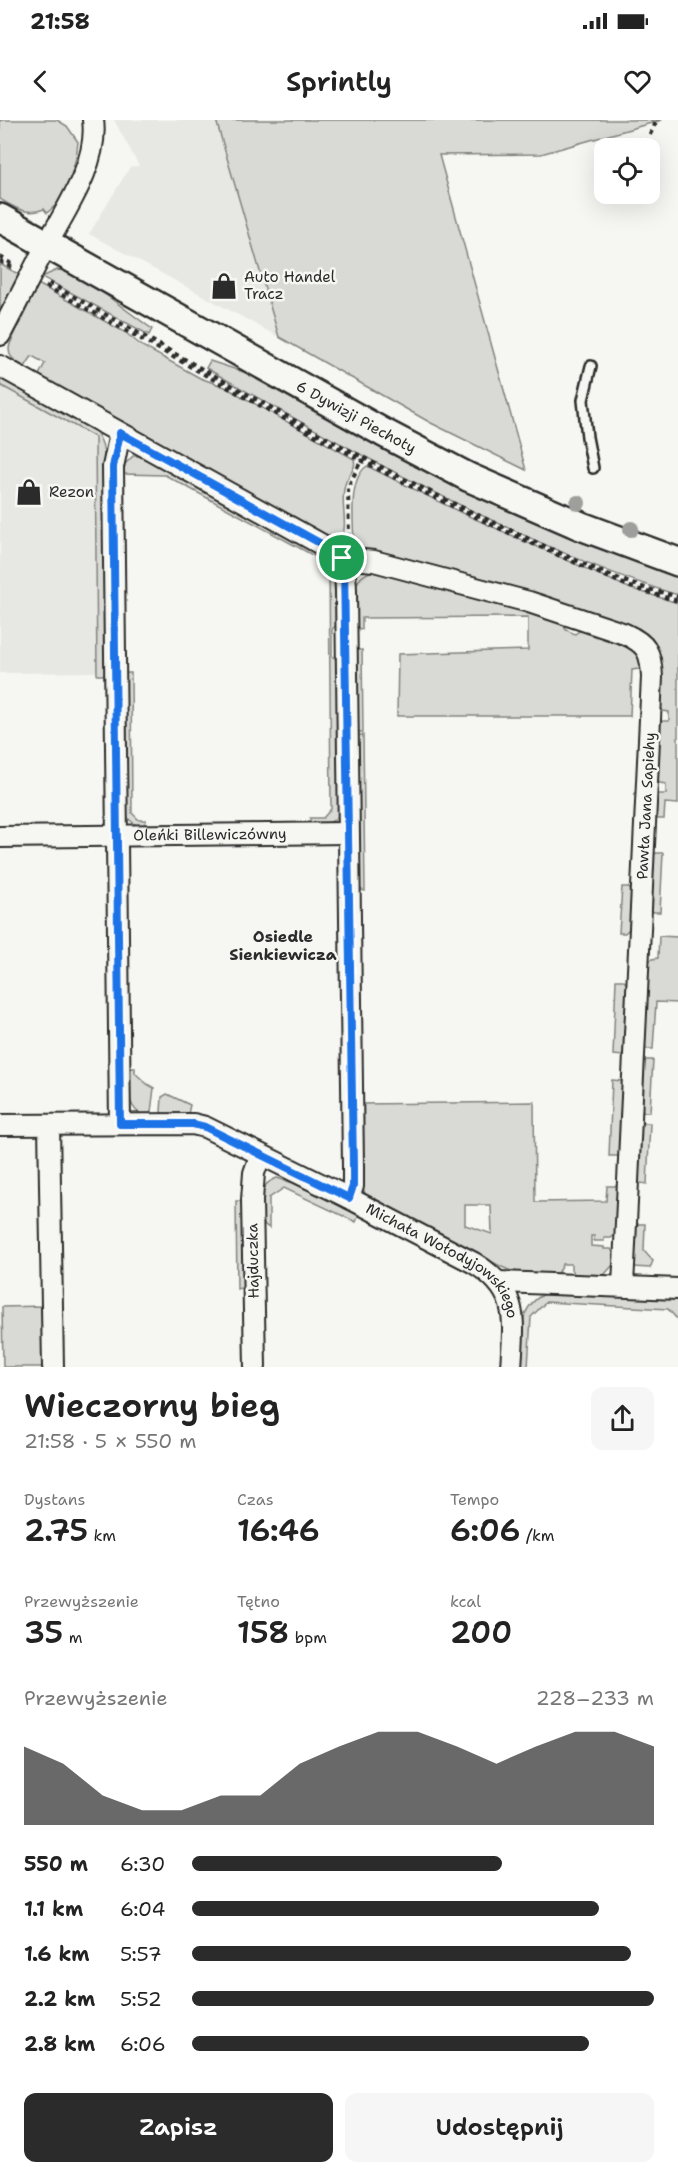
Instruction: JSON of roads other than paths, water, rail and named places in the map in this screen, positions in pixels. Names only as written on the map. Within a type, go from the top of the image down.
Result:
[{"type":"street","points":[[0,335],[74,198],[85,171],[94,131],[93,120]]},
{"type":"street","name":"6 Dywizji Piechoty","points":[[0,218],[384,433],[468,477],[588,529],[678,562]]},
{"type":"street","points":[[0,366],[327,547],[342,558]]},
{"type":"street","points":[[120,433],[113,467],[120,1124]]},
{"type":"street","name":"Michała Wołodyjowskiego","points":[[342,558],[346,591],[353,1167],[353,1186],[349,1198],[474,1263],[499,1282],[507,1295],[513,1323],[511,1367]]},
{"type":"street","name":"Pawła Jana Sapiehy","points":[[342,558],[375,561],[529,602],[638,639],[647,649],[652,676],[623,1286]]},
{"type":"street","name":"Oleńki Billewiczówny","points":[[0,837],[348,833]]},
{"type":"street","points":[[0,1125],[193,1124],[205,1127],[349,1198]]},
{"type":"street","points":[[49,1125],[53,1367]]},
{"type":"street","name":"Hajduczka","points":[[255,1367],[252,1200],[254,1173],[260,1156]]},
{"type":"street","points":[[499,1282],[678,1289]]},
{"type":"lane","points":[[591,366],[583,400],[586,437],[593,468]]},
{"type":"place","name":"Auto Handel Tracz","points":[[224,286]]},
{"type":"place","name":"Rezon","points":[[29,492]]},
{"type":"district","name":"Osiedle Sienkiewicza","points":[[283,945]]}]
